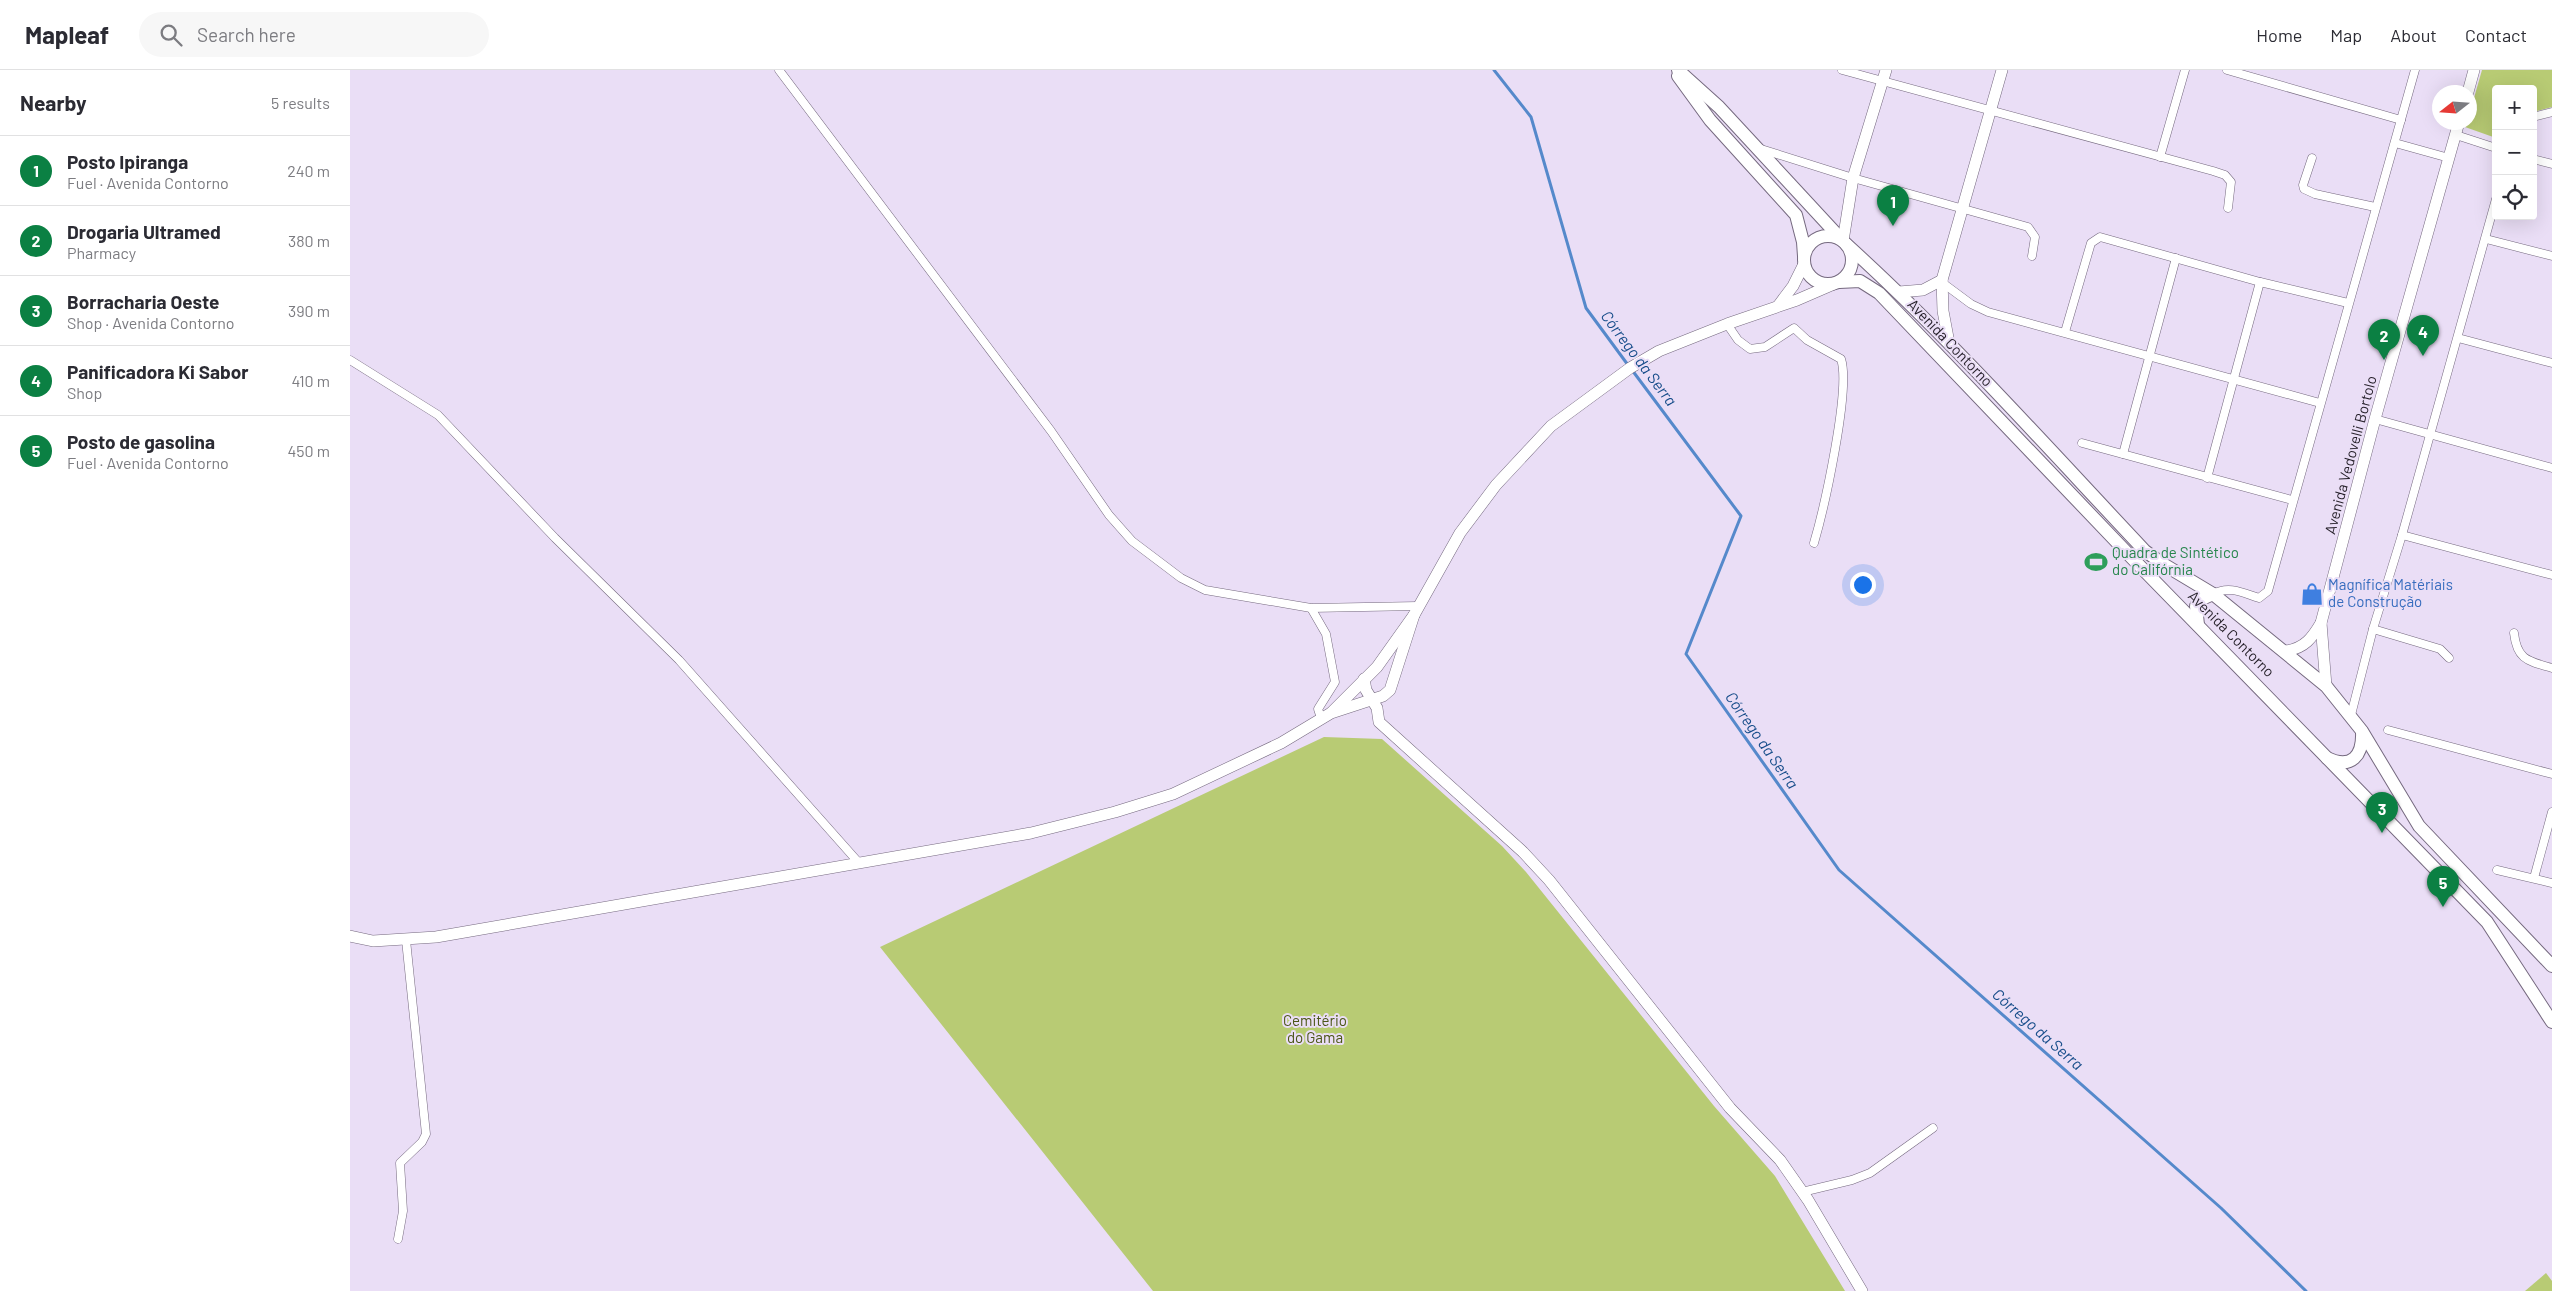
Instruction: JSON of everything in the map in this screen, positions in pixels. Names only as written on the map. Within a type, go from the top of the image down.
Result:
[{"type":"main road","points":[[1674,70],[1710,120],[1796,214],[1803,242],[1804,260],[1811,278],[1826,284],[1836,283],[1845,278],[1852,265],[1852,257],[1845,242],[1837,237],[1822,236],[1810,243],[1804,260]]},
{"type":"main road","name":"Avenida Contorno","points":[[1678,70],[1719,107],[1845,242],[1950,343],[2145,551],[2213,594],[2286,651],[2326,686],[2362,731],[2411,815],[2552,966]]},
{"type":"main road","name":"Avenida Contorno","points":[[1836,283],[1860,282],[1879,293],[2198,625],[2269,696],[2325,757],[2492,927],[2552,1022]]},
{"type":"main road","points":[[2198,625],[2196,606],[2202,599],[2213,594]]},
{"type":"main road","points":[[2325,757],[2344,763],[2353,758],[2362,748],[2362,731]]},
{"type":"main road","points":[[2424,856],[2450,858]]},
{"type":"main road","points":[[2492,927],[2518,930]]},
{"type":"street","points":[[779,70],[1051,431],[1109,515],[1132,541],[1162,565],[1205,590],[1311,608],[1416,611]]},
{"type":"street","points":[[1842,70],[1884,76],[1991,112],[2225,175],[2231,182],[2228,208]]},
{"type":"street","points":[[1950,343],[1943,311],[1941,281],[2002,70]]},
{"type":"street","points":[[2160,157],[2185,70]]},
{"type":"street","points":[[2227,70],[2401,120]]},
{"type":"street","points":[[2213,594],[2220,590],[2233,589],[2259,598],[2265,596],[2415,70]]},
{"type":"street","points":[[2470,85],[2474,70]]},
{"type":"street","points":[[1845,242],[1852,178],[1884,76]]},
{"type":"street","points":[[2537,116],[2552,112]]},
{"type":"street","name":"Avenida Vedovelli Bortolo","points":[[2286,651],[2302,646],[2312,638],[2321,623],[2375,419],[2458,130]]},
{"type":"street","points":[[2456,135],[2492,147]]},
{"type":"street","points":[[2395,143],[2449,158]]},
{"type":"street","points":[[1756,147],[1852,178],[2028,227],[2035,237],[2032,256]]},
{"type":"street","points":[[2312,158],[2304,189],[2315,194],[2376,207]]},
{"type":"street","points":[[2537,160],[2552,164]]},
{"type":"street","points":[[2351,715],[2373,629],[2402,535],[2492,215]]},
{"type":"street","points":[[2065,332],[2094,239],[2100,237],[2260,282],[2348,303]]},
{"type":"street","points":[[2486,239],[2552,256]]},
{"type":"street","points":[[2123,454],[2176,258]]},
{"type":"street","points":[[1778,306],[1793,286],[1804,260]]},
{"type":"street","points":[[1899,292],[1923,290],[1941,281]]},
{"type":"street","points":[[1941,281],[1980,309],[2320,404]]},
{"type":"street","points":[[2207,478],[2260,282]]},
{"type":"street","points":[[350,936],[373,941],[406,940],[446,935],[1030,834],[1115,812],[1173,794],[1281,743],[1326,715],[1377,667],[1416,611],[1460,533],[1496,485],[1551,426],[1630,368],[1659,351],[1836,283]]},
{"type":"street","points":[[1727,324],[1738,340],[1750,349],[1765,347],[1792,328],[1807,340],[1838,355],[1841,359],[1843,374],[1839,419],[1821,519],[1814,543]]},
{"type":"street","points":[[2458,338],[2552,363]]},
{"type":"street","points":[[350,360],[438,415],[555,538],[679,660],[859,863]]},
{"type":"street","points":[[2375,419],[2552,468]]},
{"type":"street","points":[[2082,443],[2292,500]]},
{"type":"street","points":[[2402,535],[2552,575]]},
{"type":"street","points":[[1311,608],[1326,634],[1336,682],[1318,709],[1326,715]]},
{"type":"street","points":[[1326,715],[1374,700],[1390,690],[1416,611]]},
{"type":"street","name":"Avenida Vedovelli Bortolo","points":[[2321,623],[2326,686]]},
{"type":"street","points":[[2373,629],[2440,649],[2449,658]]},
{"type":"street","points":[[2514,633],[2516,647],[2520,655],[2528,660],[2552,668]]},
{"type":"street","points":[[1377,667],[1390,671],[1392,681]]},
{"type":"street","points":[[1364,679],[1366,690],[1374,700],[1378,722],[1523,852],[1549,880],[1730,1108],[1780,1160],[1802,1192],[1862,1291]]},
{"type":"street","points":[[2388,730],[2552,774]]},
{"type":"street","points":[[2534,878],[2552,812]]},
{"type":"street","points":[[2497,870],[2552,883]]},
{"type":"street","points":[[398,1239],[403,1211],[400,1163],[422,1142],[426,1134],[406,940]]},
{"type":"street","points":[[1802,1192],[1852,1180],[1870,1172],[1933,1128]]},
{"type":"green space","points":[[2482,70],[2552,70],[2552,107],[2537,111],[2537,85],[2492,85],[2492,137],[2473,130],[2477,130],[2477,88]]},
{"type":"green space","name":"Cemitério do Gama","points":[[1324,737],[1382,739],[1502,846],[1526,872],[1714,1106],[1775,1176],[1845,1291],[1153,1291],[880,947]]},
{"type":"green space","points":[[2546,1273],[2552,1281],[2552,1291],[2525,1291]]},
{"type":"waterway","name":"Córrego da Serra","points":[[1494,70],[1531,117],[1586,308],[1628,365]]},
{"type":"waterway","name":"Córrego da Serra","points":[[1632,370],[1741,516],[1686,654],[1839,870],[2221,1208],[2306,1291]]},
{"type":"place","name":"Posto Ipiranga","points":[[1893,226]]},
{"type":"place","name":"Panificadora Ki Sabor","points":[[2423,356]]},
{"type":"place","name":"Drogaria Ultramed","points":[[2384,360]]},
{"type":"place","name":"Quadra de Sintético do Califórnia","points":[[2096,562]]},
{"type":"place","name":"Magnífica Matériais de Construção","points":[[2312,594]]},
{"type":"place","name":"Borracharia Oeste","points":[[2382,833]]},
{"type":"place","name":"Posto de gasolina","points":[[2443,907]]}]
